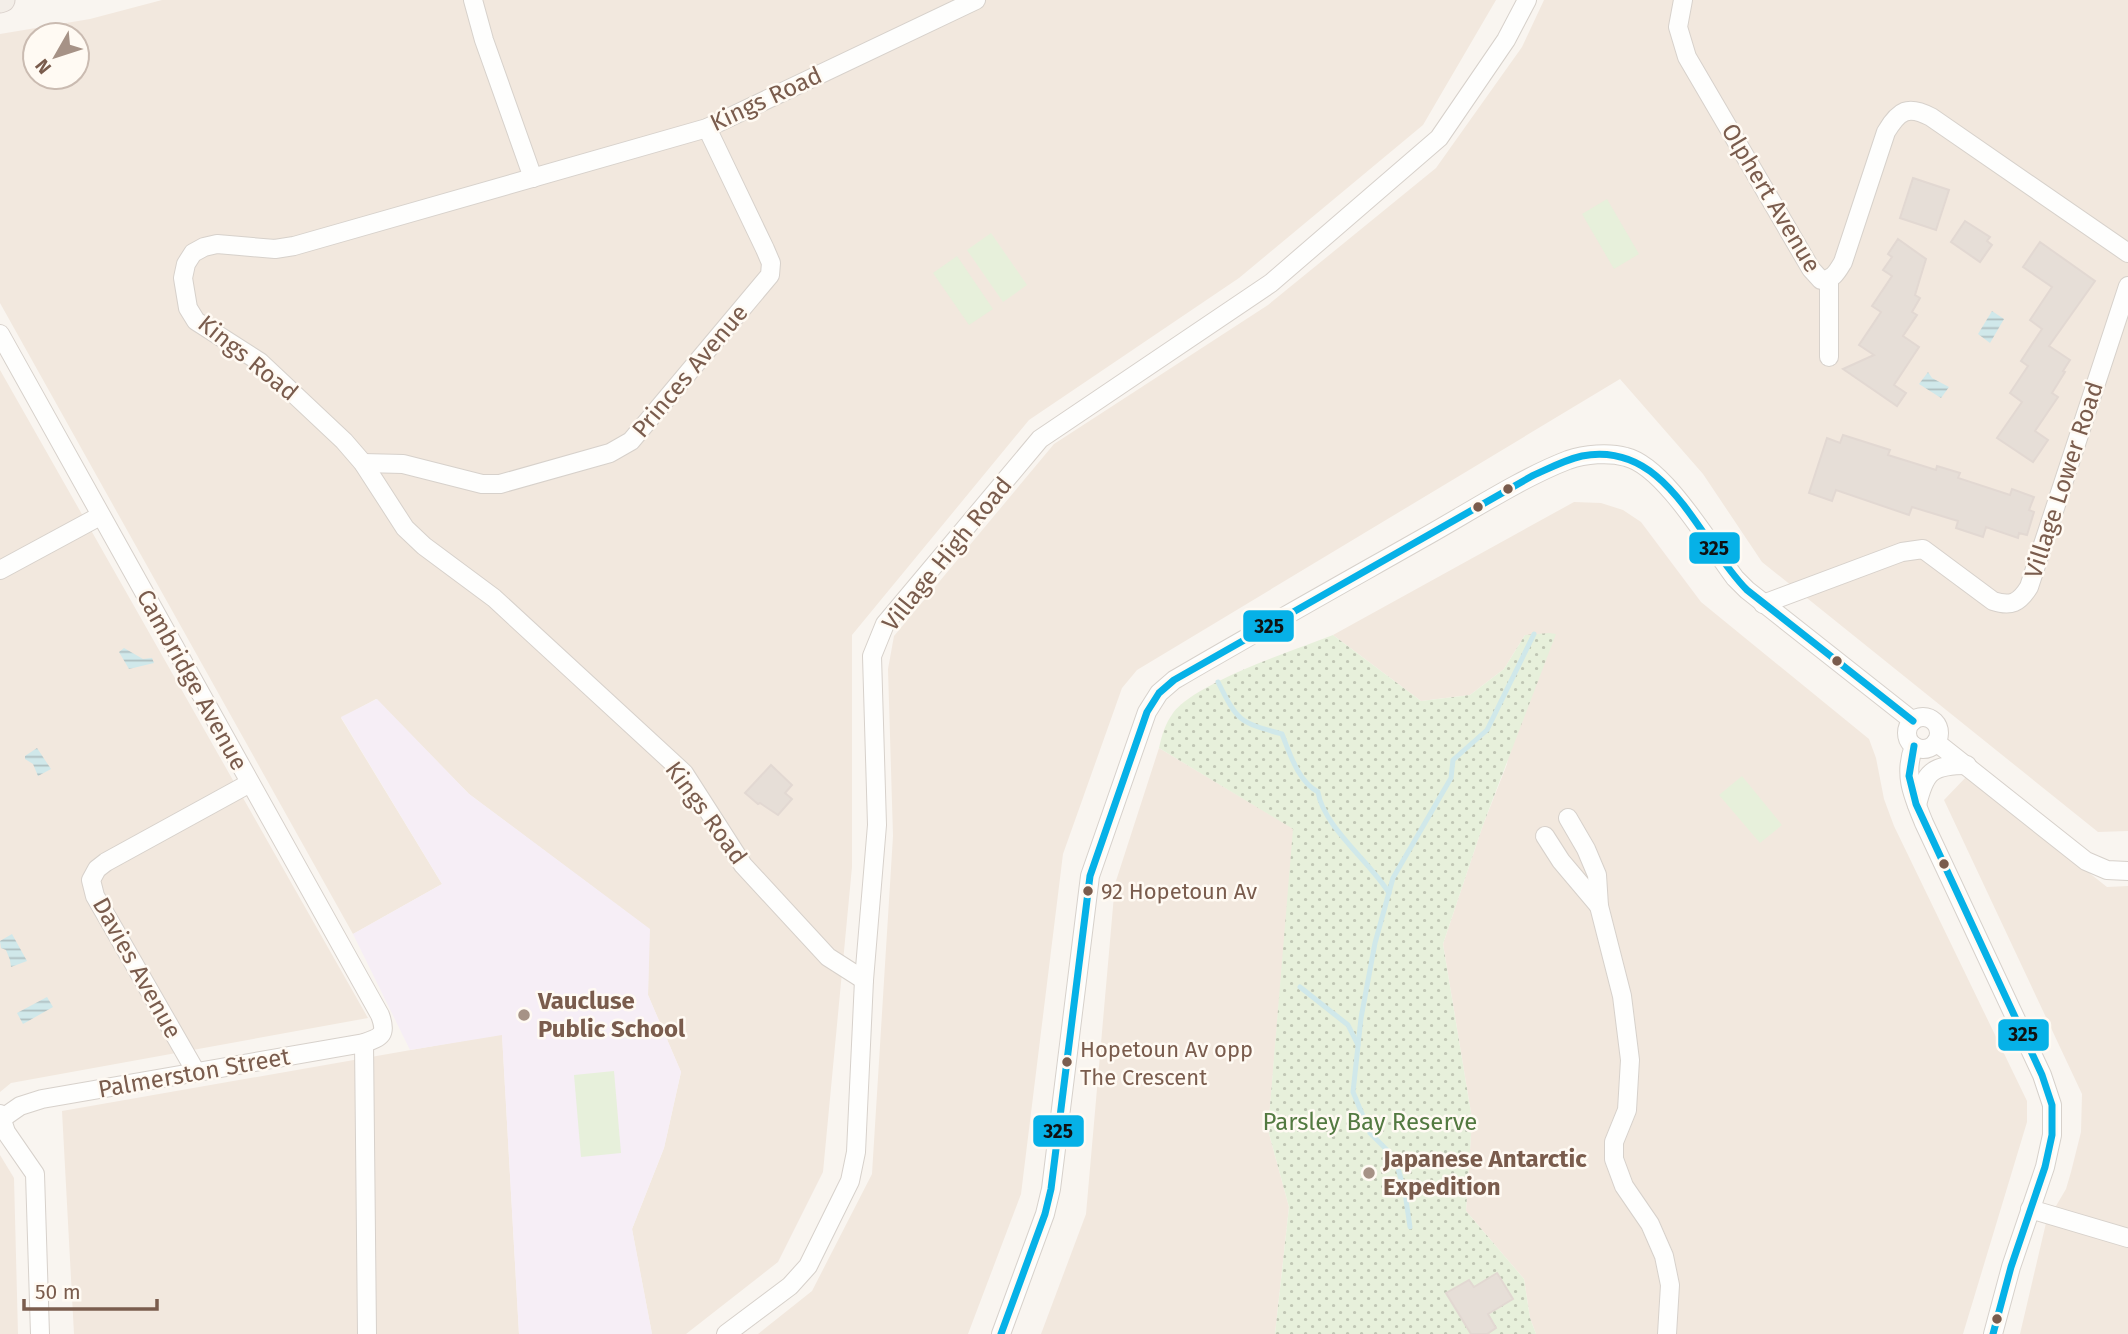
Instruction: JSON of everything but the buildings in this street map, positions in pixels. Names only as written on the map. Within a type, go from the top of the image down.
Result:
[{"type":"street","points":[[472,0],[533,178]]},
{"type":"street","name":"Kings Road","points":[[864,980],[828,957],[743,865],[684,774],[494,598],[424,546],[405,528],[363,463],[344,441],[260,362],[196,321],[188,308],[183,278],[186,264],[193,253],[204,247],[217,244],[275,248],[294,246],[707,128],[955,4],[976,0]]},
{"type":"street","name":"Village High Road","points":[[726,1334],[790,1286],[808,1266],[850,1181],[856,1152],[864,980],[877,825],[872,656],[885,624],[1040,439],[1271,283],[1439,138],[1506,40],[1527,0]]},
{"type":"street","name":"Olphert Avenue","points":[[1683,0],[1678,27],[1687,57],[1811,269],[1821,280],[1829,280],[1838,271],[1848,250],[1886,132],[1894,119],[1905,111],[1917,110],[1931,117],[2128,253]]},
{"type":"street","name":"Princes Avenue","points":[[363,463],[403,464],[482,484],[500,485],[610,453],[631,441],[770,275],[771,263],[765,249],[707,128]]},
{"type":"street","points":[[1829,280],[1829,358]]},
{"type":"street","name":"Village Lower Road","points":[[1763,604],[1902,552],[1923,549],[1993,601],[2014,604],[2022,598],[2029,587],[2128,286]]},
{"type":"street","name":"Cambridge Avenue","points":[[0,334],[380,1015],[384,1026],[382,1034],[364,1044]]},
{"type":"street","points":[[1001,1334],[1045,1214],[1051,1189],[1090,876],[1145,718],[1151,704],[1165,686],[1510,490],[1569,460],[1586,456],[1625,456],[1646,466],[1669,489],[1735,578],[1763,604],[1913,721]]},
{"type":"street","points":[[0,570],[100,516]]},
{"type":"street","points":[[1913,746],[1928,748],[1936,742],[1938,733],[1935,723],[1922,717],[1913,721],[1906,734],[1913,746],[1908,774],[1909,786],[2042,1076],[2052,1105],[2052,1135],[2045,1167],[2011,1267],[1993,1334]]},
{"type":"street","points":[[1936,742],[2086,861],[2107,870],[2128,871]]},
{"type":"street","points":[[1917,805],[1922,783],[1927,775],[1952,765],[1967,765]]},
{"type":"street","name":"Davies Avenue","points":[[196,1072],[96,896],[91,880],[97,869],[106,862],[250,783]]},
{"type":"street","points":[[1568,818],[1597,875],[1599,906],[1622,996],[1630,1060],[1627,1110],[1614,1142],[1614,1159],[1623,1186],[1650,1224],[1664,1256],[1670,1284],[1667,1334]]},
{"type":"street","points":[[1545,836],[1561,862],[1599,906]]},
{"type":"street","points":[[364,1044],[367,1334]]},
{"type":"street","name":"Palmerston Street","points":[[0,1117],[20,1106],[42,1099],[364,1044]]},
{"type":"street","points":[[0,1117],[6,1132],[36,1174],[40,1334]]},
{"type":"street","points":[[2030,1209],[2128,1238]]},
{"type":"shaded area","points":[[162,0],[1496,0],[1423,125],[1239,278],[1029,420],[852,635],[852,867],[823,1172],[778,1262],[686,1334],[652,1334],[632,1229],[664,1148],[681,1072],[648,995],[649,929],[469,794],[376,699],[341,718],[442,884],[353,934],[0,303],[0,34],[21,30],[21,91],[91,91],[91,21],[78,21]]},
{"type":"shaded area","points":[[1544,0],[2128,0],[2128,831],[2098,832],[1762,562],[1703,474],[1620,379],[1137,670],[1122,688],[1063,854],[1021,1194],[968,1334],[758,1334],[812,1291],[872,1174],[893,836],[888,669],[894,636],[1054,444],[1268,305],[1436,168],[1522,47]]},
{"type":"shaded area","points":[[0,370],[368,1018],[11,1083],[0,1092]]},
{"type":"shaded area","points":[[1574,502],[1601,503],[1623,510],[1641,522],[1701,602],[1869,739],[1876,758],[1884,799],[1894,826],[2027,1101],[2027,1122],[1963,1334],[1536,1334],[1530,1318],[1524,1279],[1466,1211],[1472,1119],[1443,944],[1483,825],[1507,764],[1525,635],[1504,669],[1470,695],[1421,701],[1333,635]]},
{"type":"shaded area","name":"Vaucluse Public School","points":[[377,699],[469,794],[650,929],[648,995],[681,1072],[664,1148],[632,1229],[652,1334],[519,1334],[502,1035],[410,1050],[353,934],[442,884],[341,717]]},
{"type":"shaded area","points":[[1159,748],[1294,829],[1268,1130],[1289,1207],[1275,1334],[1041,1334],[1086,1214],[1115,884]]},
{"type":"shaded area","points":[[1967,776],[2107,887],[2128,886],[2128,1334],[2020,1334],[2046,1223],[2066,1189],[2071,1172],[2081,1132],[2082,1094],[1944,800]]},
{"type":"shaded area","points":[[502,1034],[519,1334],[74,1334],[62,1111]]},
{"type":"shaded area","points":[[0,1155],[14,1178],[18,1334],[0,1334]]},
{"type":"green space","points":[[1607,199],[1639,254],[1614,269],[1582,214]]},
{"type":"green space","points":[[991,233],[1027,285],[1003,302],[967,250]]},
{"type":"green space","points":[[957,256],[993,309],[969,325],[933,273]]},
{"type":"green space","name":"Parsley Bay Reserve","points":[[1556,634],[1483,825],[1443,944],[1472,1119],[1466,1211],[1524,1279],[1530,1318],[1536,1334],[1275,1334],[1289,1207],[1268,1130],[1293,829],[1159,748],[1164,730],[1173,713],[1202,690],[1247,668],[1333,635],[1421,701],[1470,695],[1504,669],[1525,635]]},
{"type":"green space","points":[[1742,776],[1782,825],[1760,843],[1719,795]]},
{"type":"green space","points":[[614,1071],[621,1153],[581,1157],[574,1075]]},
{"type":"water","points":[[1992,311],[2004,319],[1990,343],[1978,334]]},
{"type":"water","points":[[1928,372],[1932,378],[1949,387],[1941,398],[1919,384]]},
{"type":"water","points":[[124,648],[143,659],[152,658],[154,663],[129,669],[119,652]]},
{"type":"water","points":[[37,748],[51,769],[38,776],[33,764],[25,759],[25,756]]},
{"type":"water","points":[[12,934],[27,961],[11,967],[0,941]]},
{"type":"water","points":[[47,997],[53,1007],[23,1024],[17,1013]]},
{"type":"waterway","points":[[1410,1227],[1405,1193],[1395,1158],[1370,1133],[1353,1092],[1361,1018],[1375,943],[1393,878],[1451,778],[1453,760],[1487,730],[1534,634]]},
{"type":"waterway","points":[[1218,682],[1241,719],[1282,734],[1296,766],[1305,781],[1318,792],[1329,818],[1389,893]]},
{"type":"waterway","points":[[1300,987],[1348,1025],[1358,1045]]},
{"type":"transit line","name":"325","points":[[1001,1334],[1045,1214],[1051,1189],[1090,876],[1147,712],[1159,693],[1174,680],[1532,476],[1582,456],[1612,455],[1637,463],[1659,478],[1747,590],[1913,721]]},
{"type":"transit line","name":"325","points":[[1914,746],[1909,776],[1916,804],[2042,1075],[2052,1105],[2052,1135],[2045,1167],[2011,1267],[1993,1334]]},
{"type":"place","name":"92 Hopetoun Av","points":[[1088,891]]},
{"type":"place","name":"Vaucluse Public School","points":[[524,1015]]},
{"type":"place","name":"Hopetoun Av opp The Crescent","points":[[1067,1062]]},
{"type":"place","name":"Japanese Antarctic Expedition","points":[[1369,1173]]}]
